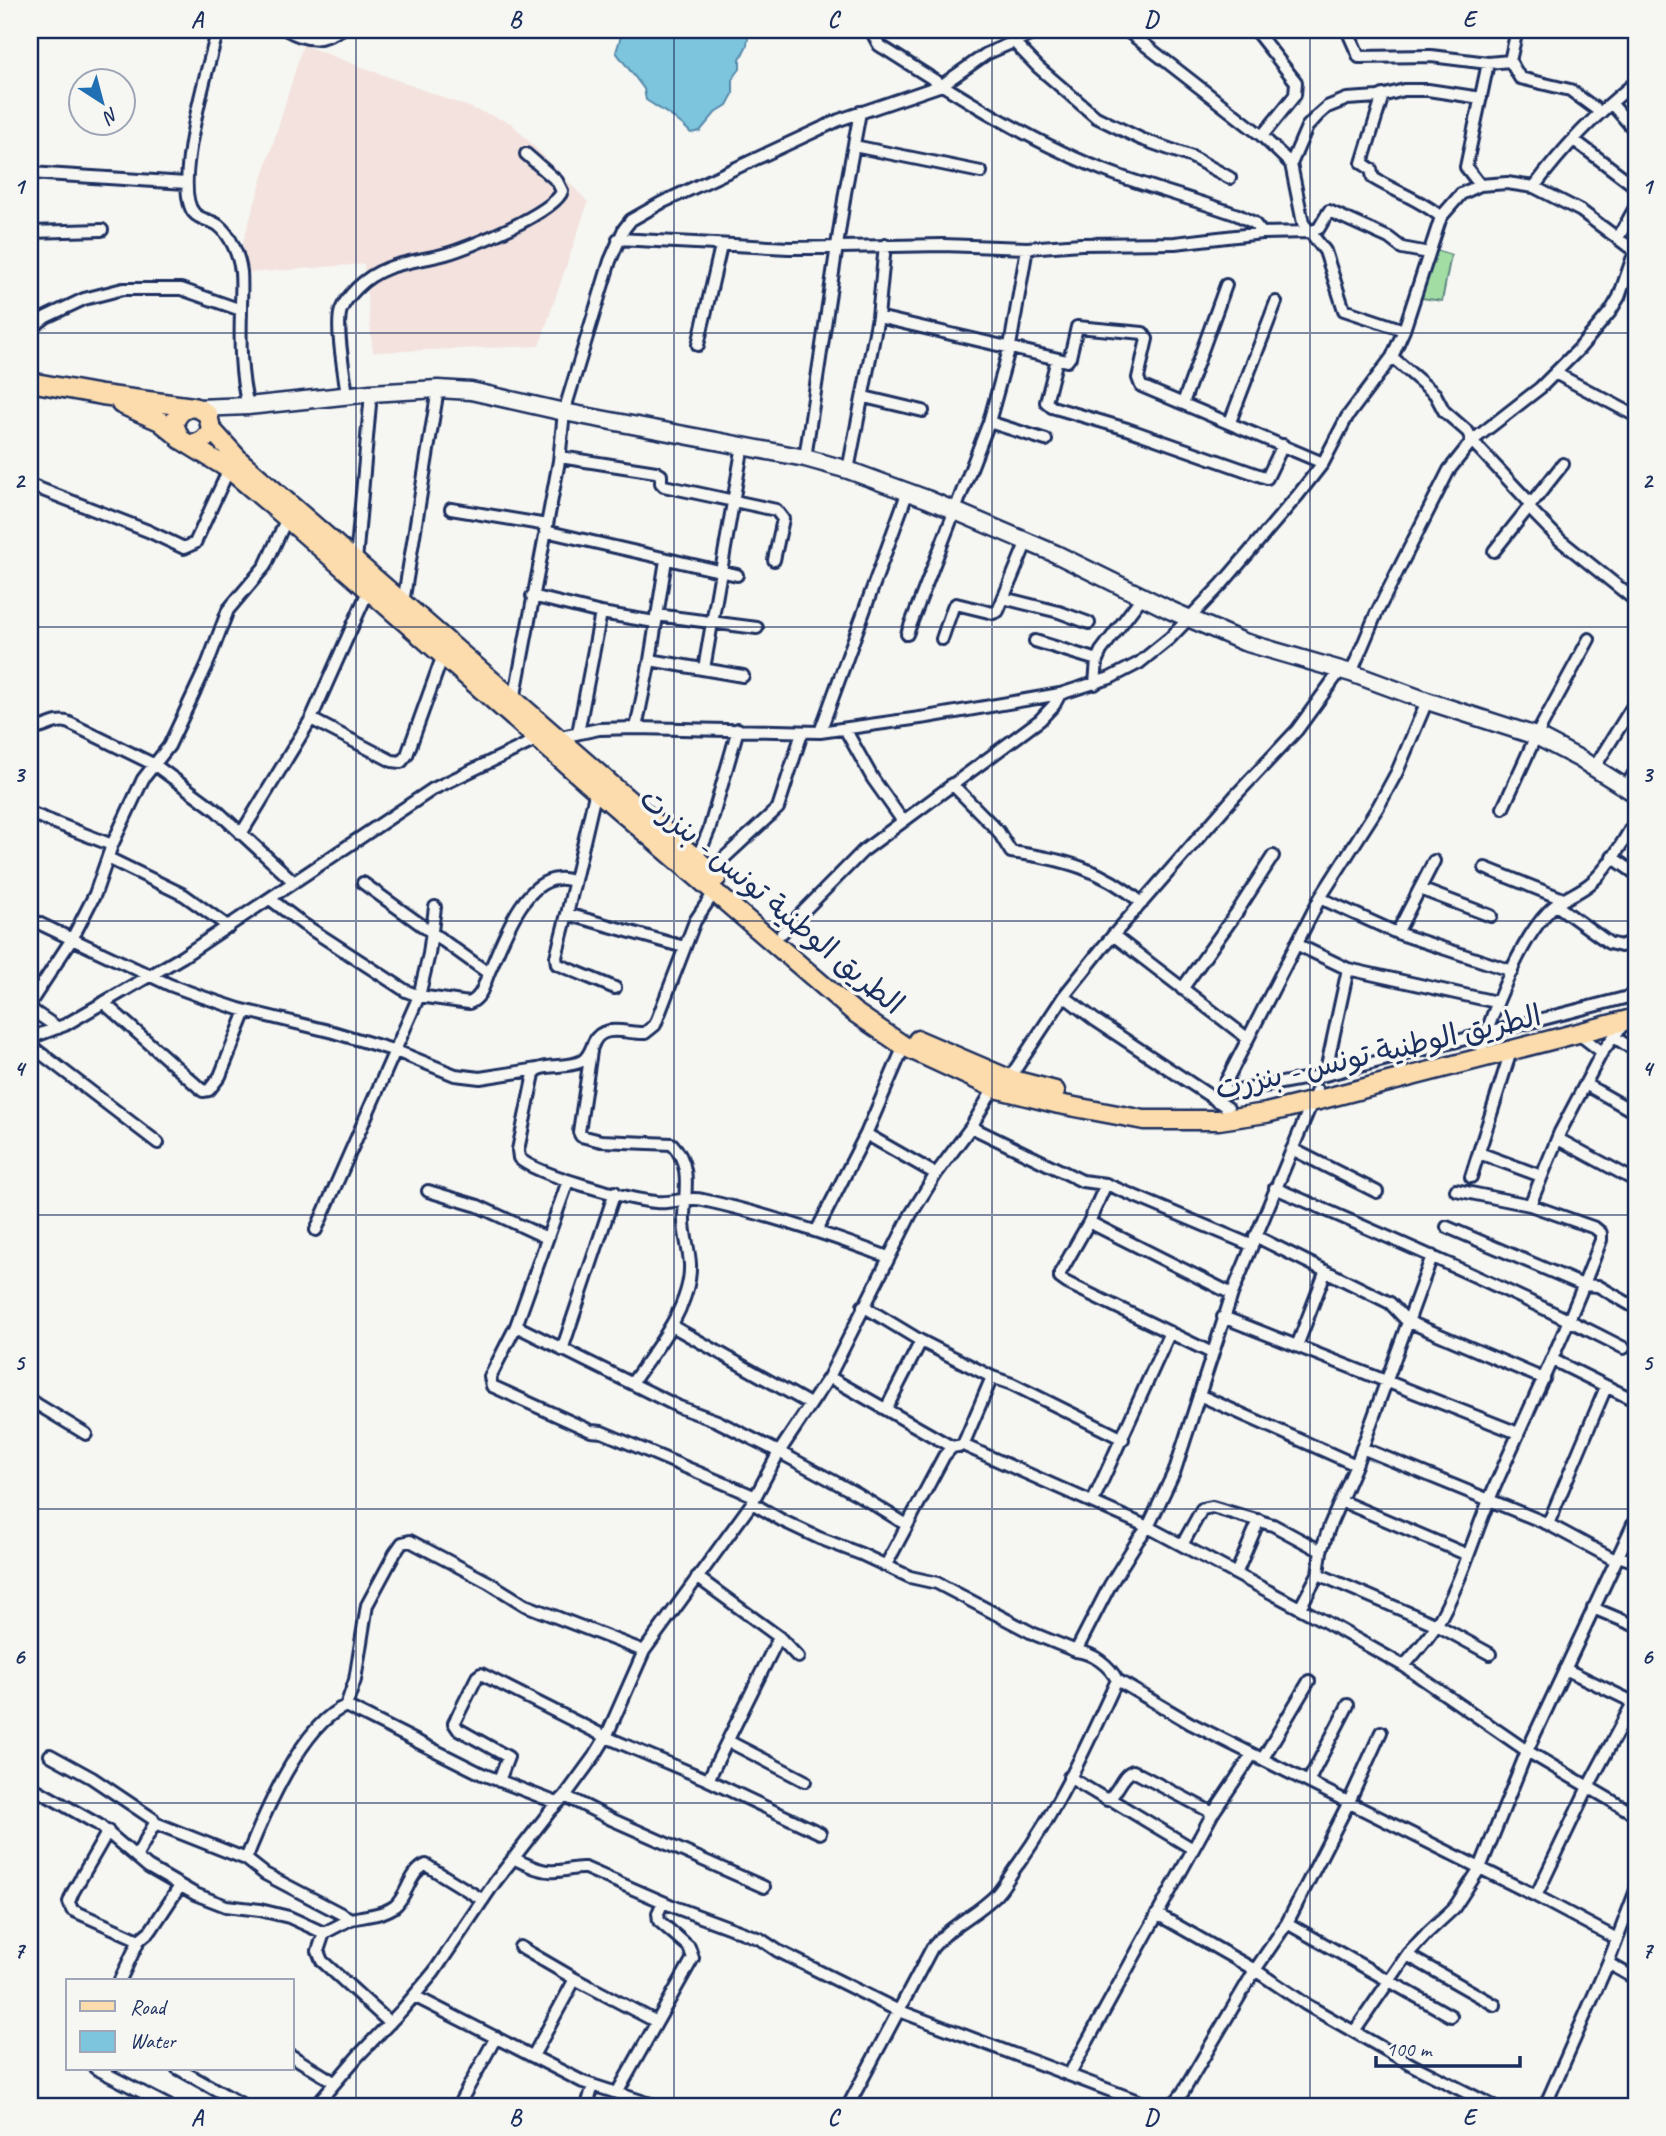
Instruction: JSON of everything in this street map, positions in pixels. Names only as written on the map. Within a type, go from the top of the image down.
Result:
[{"type":"main road","name":"الطريق الوطنية تونس - بنزرت","points":[[30,382],[102,396],[196,407]]},
{"type":"main road","name":"الطريق الوطنية تونس - بنزرت","points":[[102,396],[160,421],[229,470],[854,1012],[904,1046],[1107,1114],[1169,1121],[1219,1120],[1485,1040],[1580,1035],[1633,1016]]},
{"type":"main road","points":[[196,407],[208,415],[211,428],[205,440],[194,444],[182,439],[174,425],[178,414],[187,408],[196,407]]},
{"type":"main road","name":"الطريق الوطنية تونس - بنزرت","points":[[211,428],[242,462],[864,1006],[921,1042],[1002,1080],[1148,1109],[1198,1111],[1222,1101],[1318,1089],[1511,1051],[1548,1037],[1633,1016]]},
{"type":"street","points":[[218,30],[200,96],[186,183],[195,215],[217,225],[227,234],[236,251],[241,272],[243,385],[248,406]]},
{"type":"street","points":[[287,30],[298,36],[317,40],[340,30]]},
{"type":"street","points":[[879,30],[874,36],[876,43],[942,85],[1060,151],[1102,169],[1238,215],[1254,223],[1262,233]]},
{"type":"street","points":[[514,700],[560,457],[564,412],[618,239],[631,220],[810,132],[942,85],[986,54],[1040,30]]},
{"type":"street","points":[[1126,30],[1262,136],[1291,164],[1303,223],[1325,251],[1344,310],[1405,330]]},
{"type":"street","points":[[1255,30],[1296,82],[1297,89],[1262,136]]},
{"type":"street","points":[[1347,30],[1359,57],[1431,56],[1488,63],[1510,61]]},
{"type":"street","points":[[1517,30],[1510,61],[1520,78],[1570,90],[1600,112]]},
{"type":"street","points":[[1013,41],[1038,67],[1096,117],[1141,139],[1192,157],[1230,177]]},
{"type":"street","points":[[1480,185],[1466,167],[1488,63]]},
{"type":"street","points":[[1534,187],[1600,112],[1636,82]]},
{"type":"street","points":[[1291,164],[1311,122],[1327,107],[1347,99],[1404,90],[1428,90],[1480,97]]},
{"type":"street","points":[[1383,95],[1362,163],[1371,169],[1373,178],[1397,193],[1426,204],[1441,217]]},
{"type":"street","points":[[1611,103],[1636,132]]},
{"type":"street","points":[[804,458],[860,112]]},
{"type":"street","points":[[1574,141],[1636,187]]},
{"type":"street","points":[[854,146],[981,172]]},
{"type":"street","points":[[347,396],[340,326],[341,310],[349,296],[377,272],[395,263],[460,249],[535,215],[557,200],[561,195],[561,187],[526,154]]},
{"type":"street","points":[[30,173],[186,183]]},
{"type":"street","points":[[30,1038],[58,1028],[152,975],[229,927],[433,789],[538,738],[599,729],[636,728],[820,732],[1060,694],[1095,684],[1125,671],[1148,657],[1222,583],[1323,463],[1347,417],[1392,357],[1405,330],[1441,217],[1461,194],[1480,185],[1514,183],[1534,187],[1581,211],[1636,251],[1619,297],[1610,312],[1557,374],[1472,440],[1454,462],[1435,493],[1345,672],[1297,730],[1113,935],[1002,1080],[936,1174],[888,1257],[829,1377],[779,1452],[753,1499],[644,1651],[606,1737],[561,1800],[513,1858],[434,1972],[315,2106]]},
{"type":"street","points":[[1618,238],[1636,206]]},
{"type":"street","points":[[618,239],[721,246],[837,248],[884,245],[1027,248],[1081,244],[1175,243],[1262,233],[1310,232],[1319,228],[1329,211],[1389,238],[1402,248],[1429,253]]},
{"type":"street","points":[[30,232],[102,230]]},
{"type":"street","points":[[848,470],[878,317],[884,245]]},
{"type":"street","points":[[698,345],[721,246]]},
{"type":"street","points":[[908,634],[989,422],[1010,346],[1027,248]]},
{"type":"street","points":[[1183,403],[1226,285]]},
{"type":"street","points":[[30,329],[56,312],[84,299],[123,289],[181,289],[241,310]]},
{"type":"street","points":[[1230,422],[1276,302]]},
{"type":"street","points":[[878,317],[1069,360],[1077,327],[1143,333],[1147,339],[1138,378],[1141,386],[1323,463]]},
{"type":"street","points":[[1392,357],[1435,394],[1444,411],[1468,432],[1472,440],[1560,540],[1636,601]]},
{"type":"street","points":[[1057,359],[1046,402],[1052,407],[1127,429],[1267,478],[1283,445]]},
{"type":"street","points":[[1557,374],[1636,416]]},
{"type":"street","points":[[403,603],[438,389]]},
{"type":"street","points":[[196,407],[248,406],[438,389],[471,391],[564,412],[804,458],[908,491],[1027,541],[1142,597],[1244,642],[1345,672],[1536,736],[1631,791],[1636,770]]},
{"type":"street","points":[[356,561],[371,393]]},
{"type":"street","points":[[864,397],[923,411]]},
{"type":"street","points":[[211,428],[248,406]]},
{"type":"street","points":[[989,422],[1046,440]]},
{"type":"street","points":[[704,669],[743,445]]},
{"type":"street","points":[[560,457],[656,472],[661,475],[661,483],[664,486],[776,510],[782,516],[774,560]]},
{"type":"street","points":[[1494,551],[1563,464]]},
{"type":"street","points":[[30,485],[148,531],[184,548],[195,543],[229,470]]},
{"type":"street","points":[[820,732],[908,491]]},
{"type":"street","points":[[451,509],[546,528],[666,560],[737,575]]},
{"type":"street","points":[[58,1028],[33,1011],[30,1003],[72,939],[95,894],[112,845],[143,779],[173,738],[207,665],[228,610],[265,566],[287,518]]},
{"type":"street","points":[[942,639],[956,604],[993,613],[998,611],[1027,541]]},
{"type":"street","points":[[636,728],[666,560]]},
{"type":"street","points":[[241,834],[311,719],[369,589]]},
{"type":"street","points":[[532,596],[601,613],[757,628]]},
{"type":"street","points":[[1095,684],[1097,660],[1142,597]]},
{"type":"street","points":[[1003,598],[1059,612],[1089,623]]},
{"type":"street","points":[[578,733],[601,613]]},
{"type":"street","points":[[1503,807],[1536,736],[1590,639]]},
{"type":"street","points":[[1035,641],[1097,660]]},
{"type":"street","points":[[311,719],[392,761],[401,762],[407,755],[443,655]]},
{"type":"street","points":[[650,660],[743,676]]},
{"type":"street","points":[[782,933],[863,851],[1040,720],[1060,694]]},
{"type":"street","points":[[1064,996],[1095,1020],[1222,1101],[1247,1038],[1320,898],[1397,772],[1427,701]]},
{"type":"street","points":[[1594,768],[1636,701]]},
{"type":"street","points":[[30,729],[40,729],[55,722],[67,722],[155,765],[216,810],[294,883]]},
{"type":"street","points":[[703,865],[709,830],[738,729]]},
{"type":"street","points":[[845,729],[873,779],[902,820]]},
{"type":"street","points":[[703,865],[778,808],[802,733]]},
{"type":"street","points":[[952,784],[998,831],[1012,852],[1082,867],[1115,881],[1142,903]]},
{"type":"street","points":[[596,790],[556,957],[557,964],[615,988]]},
{"type":"street","points":[[30,813],[112,845]]},
{"type":"street","points":[[1485,1040],[1496,1002],[1542,919],[1560,902],[1592,882],[1636,820]]},
{"type":"street","points":[[1182,989],[1273,856]]},
{"type":"street","points":[[1612,857],[1636,874]]},
{"type":"street","points":[[108,858],[184,895],[229,927]]},
{"type":"street","points":[[1397,933],[1434,861]]},
{"type":"street","points":[[1485,868],[1560,902],[1609,943],[1621,946],[1636,939]]},
{"type":"street","points":[[271,899],[303,924],[406,991],[419,996],[472,1002],[480,996],[488,973],[527,897],[535,888],[558,879],[574,881]]},
{"type":"street","points":[[363,883],[488,973]]},
{"type":"street","points":[[1420,889],[1491,916]]},
{"type":"street","points":[[632,1383],[672,1326],[689,1280],[690,1263],[684,1216],[685,1168],[672,1144],[601,1142],[581,1136],[579,1132],[591,1051],[594,1041],[601,1033],[612,1030],[645,1033],[655,1025],[695,921],[715,891]]},
{"type":"street","points":[[1320,898],[1397,933],[1512,971]]},
{"type":"street","points":[[317,1230],[419,996],[429,954],[435,907]]},
{"type":"street","points":[[567,914],[684,947]]},
{"type":"street","points":[[30,919],[170,985],[246,1011],[334,1032],[396,1051],[466,1078],[583,1061],[591,1051]]},
{"type":"street","points":[[1113,935],[1247,1038]]},
{"type":"street","points":[[1296,944],[1348,969],[1496,1002]]},
{"type":"street","points":[[1076,1651],[1110,1585],[1148,1527],[1175,1470],[1223,1317],[1318,1089],[1348,969]]},
{"type":"street","points":[[1485,1040],[1636,995]]},
{"type":"street","points":[[104,1003],[203,1091],[209,1090],[220,1076],[246,1011]]},
{"type":"street","points":[[1530,1205],[1558,1139],[1602,1052],[1633,1016]]},
{"type":"street","points":[[1580,1035],[1602,1052]]},
{"type":"street","points":[[1614,1037],[1636,1051]]},
{"type":"street","points":[[30,1045],[158,1143]]},
{"type":"street","points":[[817,1230],[866,1134],[904,1046]]},
{"type":"street","points":[[1471,1177],[1511,1051]]},
{"type":"street","points":[[538,1069],[534,1074],[523,1124],[519,1158],[532,1168],[568,1181],[655,1202],[699,1199],[758,1212],[817,1230],[888,1257]]},
{"type":"street","points":[[1585,1084],[1636,1113]]},
{"type":"street","points":[[971,1127],[1082,1181],[1106,1184],[1253,1240],[1390,1303],[1407,1321],[1544,1379]]},
{"type":"street","points":[[866,1134],[936,1174]]},
{"type":"street","points":[[1558,1139],[1636,1181]]},
{"type":"street","points":[[1292,1149],[1377,1192]]},
{"type":"street","points":[[1479,1153],[1541,1176]]},
{"type":"street","points":[[568,1181],[516,1326],[490,1377],[490,1382],[496,1389],[591,1431],[602,1432],[753,1499],[783,1521],[911,1577],[937,1583],[1034,1634],[1094,1656],[1117,1680],[1190,1723],[1536,1895],[1617,1939]]},
{"type":"street","points":[[1106,1184],[1089,1222],[1060,1273],[1060,1278],[1212,1353]]},
{"type":"street","points":[[1275,1188],[1432,1256],[1624,1348]]},
{"type":"street","points":[[1404,1667],[1437,1625],[1518,1433],[1553,1360],[1601,1240],[1601,1233],[1595,1228],[1530,1205],[1456,1190]]},
{"type":"street","points":[[428,1191],[478,1206],[547,1238]]},
{"type":"street","points":[[562,1350],[615,1192]]},
{"type":"street","points":[[1089,1222],[1232,1294]]},
{"type":"street","points":[[1447,1227],[1583,1285],[1598,1286],[1636,1308]]},
{"type":"street","points":[[1300,1608],[1318,1574],[1321,1551],[1356,1465],[1432,1256]]},
{"type":"street","points":[[1297,1346],[1325,1273]]},
{"type":"street","points":[[863,1306],[992,1377],[1012,1384],[1123,1440]]},
{"type":"street","points":[[1223,1317],[1518,1433]]},
{"type":"street","points":[[516,1326],[678,1407],[717,1421],[779,1452],[858,1494],[907,1525]]},
{"type":"street","points":[[672,1326],[810,1404]]},
{"type":"street","points":[[1093,1502],[1170,1332]]},
{"type":"street","points":[[886,1409],[921,1340]]},
{"type":"street","points":[[1553,1360],[1636,1401]]},
{"type":"street","points":[[829,1377],[957,1446],[1148,1527],[1300,1608],[1404,1667],[1527,1751],[1636,1815]]},
{"type":"street","points":[[886,1565],[944,1456],[957,1446],[992,1377]]},
{"type":"street","points":[[1548,1524],[1606,1387]]},
{"type":"street","points":[[1199,1395],[1356,1465]]},
{"type":"street","points":[[30,1400],[86,1434]]},
{"type":"street","points":[[1362,1448],[1548,1524],[1617,1558],[1636,1562]]},
{"type":"street","points":[[1341,1501],[1468,1555]]},
{"type":"street","points":[[1182,1545],[1197,1516],[1206,1507],[1259,1520],[1321,1551]]},
{"type":"street","points":[[1354,2032],[1407,1955],[1454,1908],[1480,1868],[1527,1751],[1636,1518]]},
{"type":"street","points":[[1236,1574],[1259,1520]]},
{"type":"street","points":[[246,1859],[266,1810],[284,1776],[319,1728],[337,1710],[346,1706],[355,1680],[368,1605],[402,1543],[410,1541],[488,1582],[525,1605],[644,1651]]},
{"type":"street","points":[[1318,1574],[1437,1625],[1490,1654]]},
{"type":"street","points":[[697,1577],[779,1637],[798,1657]]},
{"type":"street","points":[[1593,1608],[1636,1626]]},
{"type":"street","points":[[708,1780],[779,1637]]},
{"type":"street","points":[[1536,1895],[1588,1787],[1635,1700],[1565,1669]]},
{"type":"street","points":[[499,1781],[508,1757],[458,1729],[454,1723],[479,1674],[606,1737],[708,1780],[820,1833]]},
{"type":"street","points":[[848,2106],[932,1948],[943,1933],[979,1910],[997,1894],[1041,1832],[1117,1680]]},
{"type":"street","points":[[1069,2075],[1213,1813],[1257,1757],[1309,1681]]},
{"type":"street","points":[[1308,1782],[1348,1705]]},
{"type":"street","points":[[346,1706],[425,1748],[499,1781],[613,1820],[764,1887]]},
{"type":"street","points":[[1169,2106],[1177,2101],[1183,2092],[1255,1970],[1287,1923],[1349,1802],[1381,1732]]},
{"type":"street","points":[[728,1741],[805,1781]]},
{"type":"street","points":[[50,1755],[150,1816],[155,1823],[246,1859],[265,1874],[351,1919]]},
{"type":"street","points":[[1110,1799],[1126,1774],[1133,1771],[1213,1813]]},
{"type":"street","points":[[1069,1777],[1193,1849]]},
{"type":"street","points":[[30,1786],[108,1831],[136,1857],[180,1886],[226,1906],[289,1917],[324,1933]]},
{"type":"street","points":[[136,1857],[155,1823]]},
{"type":"street","points":[[108,1831],[73,1892],[69,1906],[78,1913],[139,1940]]},
{"type":"street","points":[[513,1858],[541,1870],[555,1872],[575,1867],[585,1868],[663,1902],[760,1939],[897,2010],[1150,2106]]},
{"type":"street","points":[[390,2023],[319,1957],[318,1951],[324,1933],[351,1919],[373,1915],[396,1906],[416,1873],[426,1865],[483,1900]]},
{"type":"street","points":[[120,1979],[139,1940],[151,1930],[180,1886]]},
{"type":"street","points":[[1545,2106],[1634,1905],[1636,1890]]},
{"type":"street","points":[[617,2093],[693,1958],[689,1947],[659,1920],[658,1913],[663,1902]]},
{"type":"street","points":[[1157,1914],[1255,1970],[1354,2032],[1493,2106]]},
{"type":"street","points":[[1287,1923],[1451,2016]]},
{"type":"street","points":[[520,1947],[656,2021]]},
{"type":"street","points":[[1407,1955],[1495,2005]]},
{"type":"street","points":[[1608,1963],[1636,1979]]},
{"type":"street","points":[[533,2056],[575,1979]]},
{"type":"street","points":[[414,1996],[593,2085],[657,2106]]},
{"type":"street","points":[[458,2106],[496,2037]]},
{"type":"street","points":[[294,2057],[334,2082]]},
{"type":"street","points":[[98,2070],[169,2106]]},
{"type":"street","points":[[181,2070],[245,2106]]},
{"type":"street","points":[[587,2106],[593,2085]]},
{"type":"shaded area","points":[[303,45],[511,123],[588,202],[539,346],[373,352],[364,264],[245,273],[243,242]]},
{"type":"green space","points":[[1436,250],[1451,255],[1442,301],[1421,298]]},
{"type":"water","points":[[623,30],[749,30],[747,45],[740,59],[740,69],[733,78],[733,94],[727,105],[716,112],[700,131],[691,133],[646,100],[644,89],[616,52]]}]
